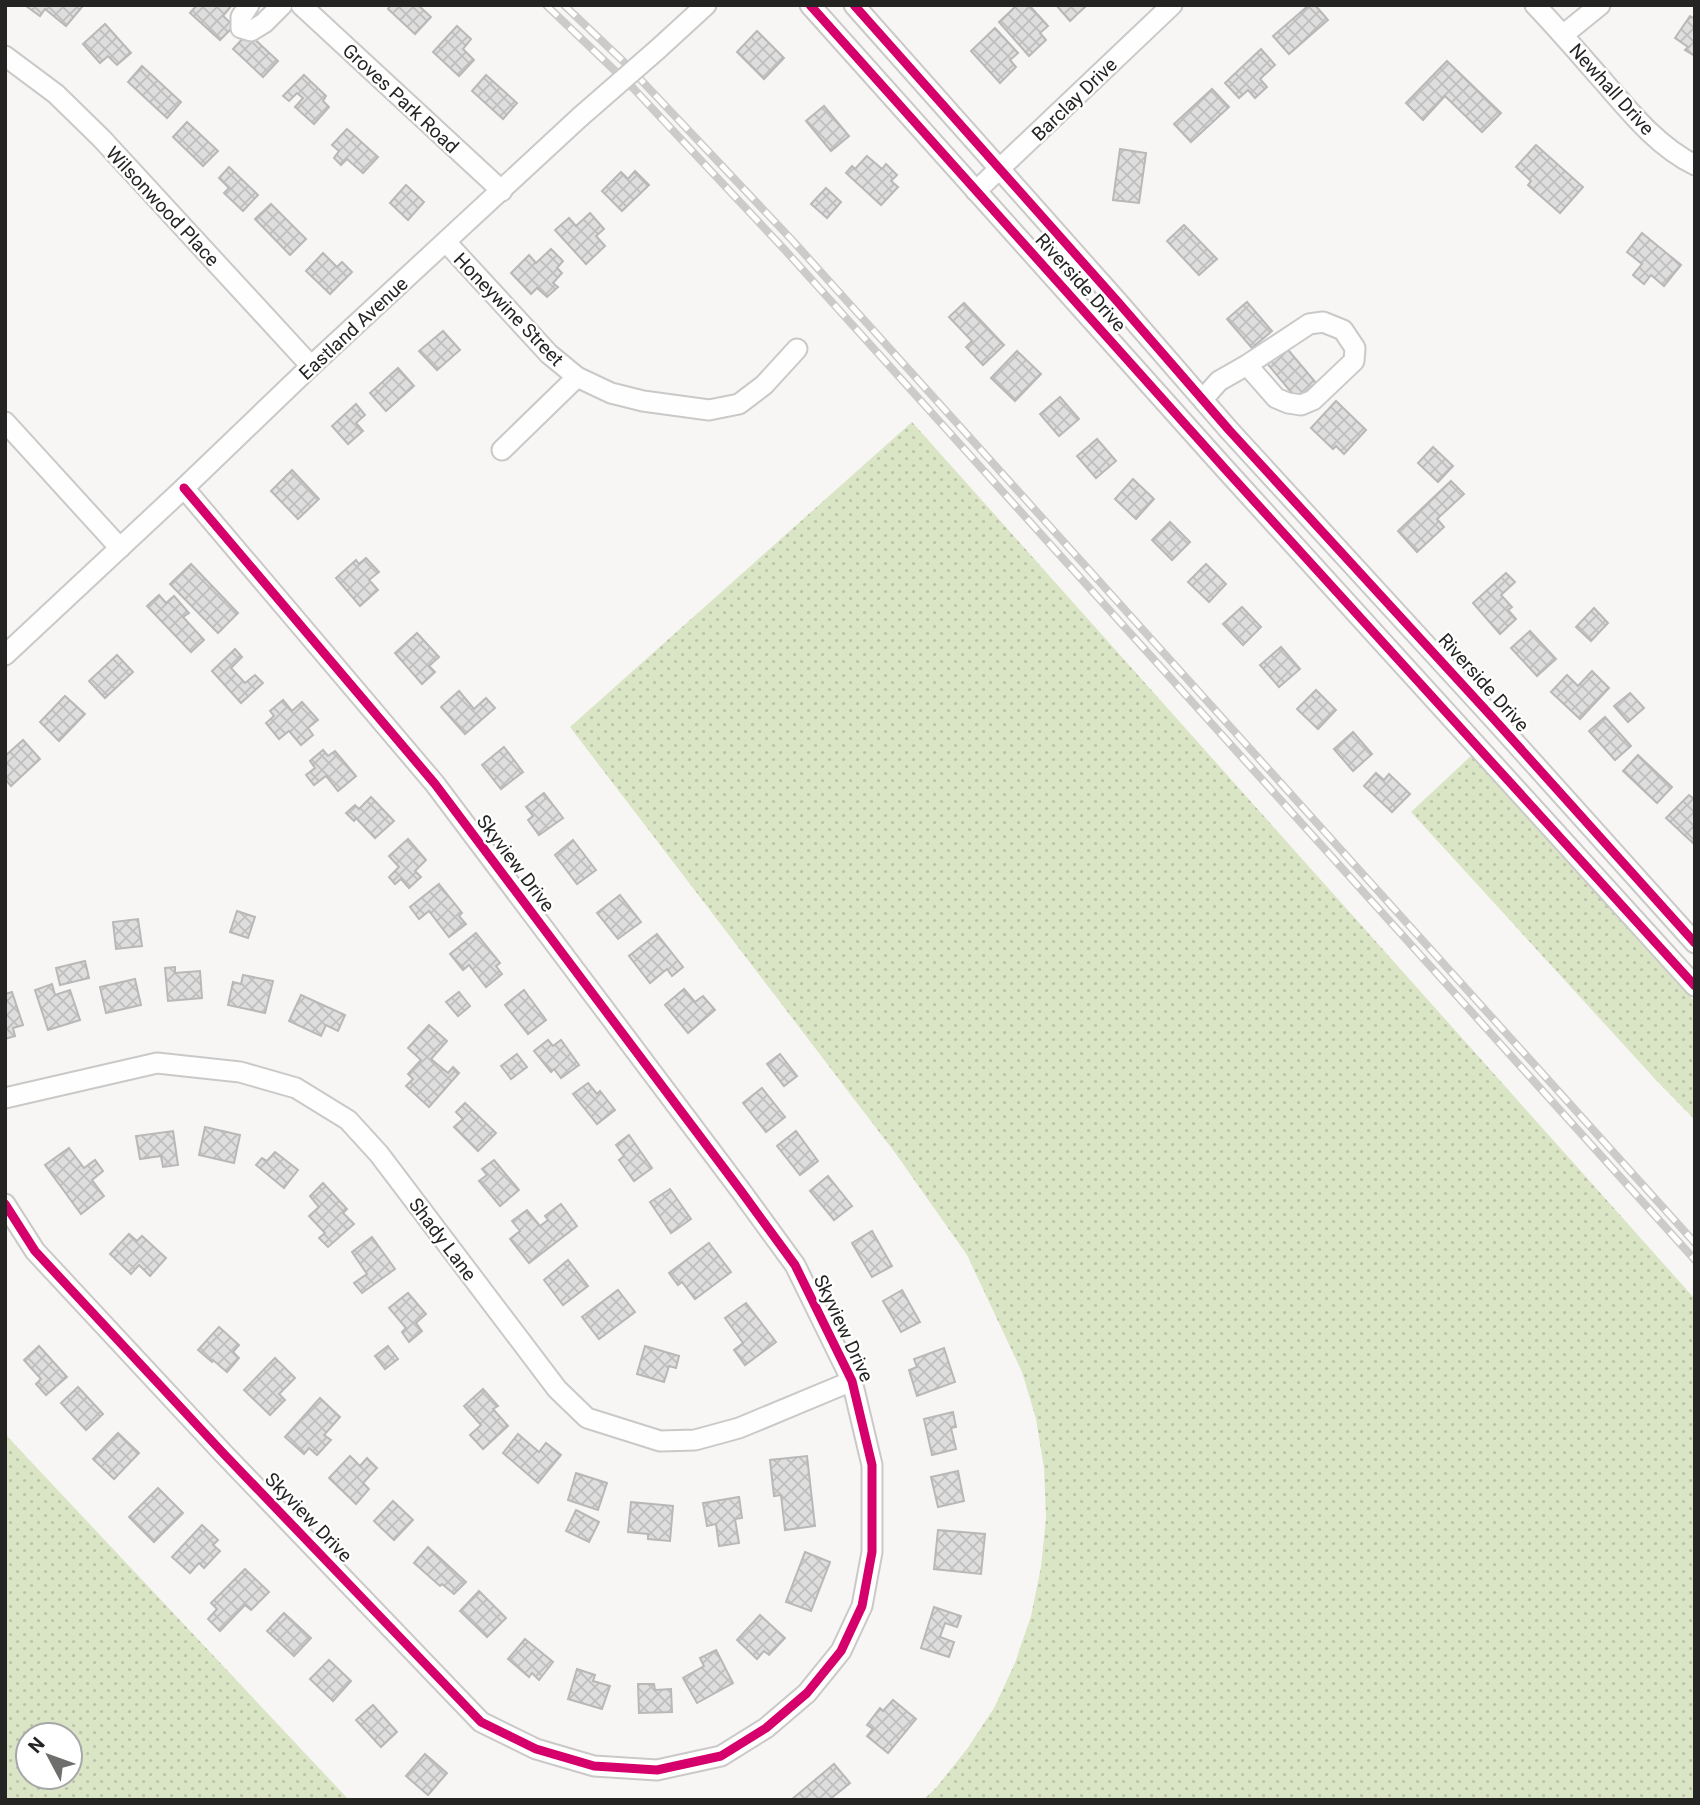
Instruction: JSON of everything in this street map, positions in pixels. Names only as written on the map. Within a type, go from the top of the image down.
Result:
[{"type":"street","points":[[249,5],[241,16],[241,29],[251,31],[264,23],[282,5]]},
{"type":"street","name":"Groves Park Road","points":[[301,5],[502,191]]},
{"type":"street","name":"Eastland Avenue","points":[[5,655],[311,366],[580,117],[706,5]]},
{"type":"street","name":"Riverside Drive","points":[[810,5],[1695,986]]},
{"type":"street","name":"Riverside Drive","points":[[854,5],[1203,399],[1693,938]]},
{"type":"street","name":"Barclay Drive","points":[[976,191],[1172,5]]},
{"type":"street","name":"Newhall Drive","points":[[1535,5],[1631,114],[1677,156],[1695,165]]},
{"type":"street","points":[[1563,35],[1600,5]]},
{"type":"street","name":"Wilsonwood Place","points":[[5,56],[56,94],[102,139],[311,366]]},
{"type":"street","name":"Honeywine Street","points":[[446,242],[549,354],[577,377],[611,393],[667,405],[709,410],[738,404],[764,385],[797,349]]},
{"type":"street","points":[[1203,399],[1219,381],[1309,324],[1323,322],[1343,330],[1355,348],[1354,361],[1313,400],[1301,405],[1276,398],[1247,365]]},
{"type":"street","points":[[502,450],[577,377]]},
{"type":"street","points":[[5,422],[120,548]]},
{"type":"street","name":"Skyview Drive","points":[[5,1204],[45,1261],[223,1453],[481,1722],[536,1749],[594,1766],[657,1770],[721,1756],[766,1728],[807,1693],[841,1651],[862,1606],[872,1552],[872,1465],[852,1381],[795,1265],[435,784],[184,488]]},
{"type":"street","points":[[1470,737],[1492,717]]},
{"type":"street","name":"Shady Lane","points":[[5,1098],[158,1063],[240,1072],[296,1088],[348,1120],[379,1154],[556,1389],[587,1418],[660,1441],[695,1440],[739,1428],[852,1381]]},
{"type":"green space","points":[[912,422],[1695,1299],[1695,1800],[923,1800],[967,1749],[994,1708],[1015,1663],[1031,1616],[1041,1567],[1046,1518],[1044,1468],[1036,1419],[1022,1372],[967,1255],[896,1154],[570,727]]},
{"type":"green space","points":[[1473,754],[1695,1002],[1695,1120],[1411,812]]},
{"type":"green space","points":[[5,1434],[349,1800],[5,1800]]},
{"type":"building","points":[[197,5],[232,5],[223,16],[234,26],[220,40],[190,13]]},
{"type":"building","points":[[391,5],[418,5],[431,17],[415,34],[388,9]]},
{"type":"building","points":[[1017,5],[1029,5],[1048,26],[1040,33],[1046,40],[1029,56],[999,22]]},
{"type":"building","points":[[1056,5],[1087,5],[1070,21]]},
{"type":"building","points":[[1309,5],[1315,5],[1328,20],[1289,54],[1273,36]]},
{"type":"building","points":[[26,6],[82,7],[66,26],[45,9],[40,16]]},
{"type":"building","points":[[1690,16],[1695,19],[1695,56],[1685,50],[1688,47],[1675,38]]},
{"type":"building","points":[[105,24],[131,53],[117,65],[108,56],[100,63],[83,44]]},
{"type":"building","points":[[457,26],[471,39],[463,49],[474,60],[459,76],[433,52]]},
{"type":"building","points":[[995,28],[1018,53],[1010,60],[1016,67],[1000,83],[971,51]]},
{"type":"building","points":[[757,31],[784,58],[764,79],[737,52]]},
{"type":"building","points":[[248,33],[278,61],[263,77],[233,49]]},
{"type":"building","points":[[1261,49],[1275,65],[1260,79],[1267,87],[1255,98],[1248,90],[1239,98],[1225,83]]},
{"type":"building","points":[[1447,61],[1501,113],[1482,132],[1445,96],[1423,120],[1406,103]]},
{"type":"building","points":[[142,66],[181,102],[167,118],[128,82]]},
{"type":"building","points":[[304,75],[326,96],[323,101],[329,107],[314,124],[295,107],[303,98],[297,93],[289,101],[283,96]]},
{"type":"building","points":[[486,75],[517,103],[503,119],[472,91]]},
{"type":"building","points":[[1212,89],[1229,107],[1191,142],[1174,124]]},
{"type":"building","points":[[824,106],[849,136],[831,151],[806,121]]},
{"type":"building","points":[[187,122],[218,151],[203,166],[173,137]]},
{"type":"building","points":[[347,129],[378,157],[363,173],[347,159],[341,165],[334,158],[339,151],[332,145]]},
{"type":"building","points":[[1536,145],[1583,187],[1560,213],[1528,185],[1531,181],[1516,167]]},
{"type":"building","points":[[1120,149],[1146,153],[1139,203],[1113,200]]},
{"type":"building","points":[[867,156],[882,169],[886,164],[897,175],[891,181],[898,187],[881,205],[846,173],[852,166],[855,169]]},
{"type":"building","points":[[229,167],[258,195],[243,211],[224,193],[229,188],[219,178]]},
{"type":"building","points":[[635,171],[649,185],[622,211],[602,191],[621,172],[628,179]]},
{"type":"building","points":[[406,185],[424,202],[408,220],[390,203]]},
{"type":"building","points":[[826,188],[841,202],[827,218],[811,204]]},
{"type":"building","points":[[271,204],[306,239],[290,255],[255,219]]},
{"type":"building","points":[[590,213],[604,229],[596,236],[605,246],[586,264],[555,230],[569,218],[576,226]]},
{"type":"building","points":[[1184,225],[1217,259],[1199,275],[1167,241]]},
{"type":"building","points":[[1642,233],[1681,265],[1664,286],[1651,275],[1644,284],[1633,275],[1642,264],[1627,252]]},
{"type":"building","points":[[551,249],[563,261],[557,268],[562,273],[553,283],[558,287],[547,297],[537,288],[531,294],[511,273],[529,255],[536,263]]},
{"type":"building","points":[[323,253],[337,267],[342,262],[352,272],[330,294],[306,271]]},
{"type":"building","points":[[1247,302],[1272,331],[1252,348],[1227,319]]},
{"type":"building","points":[[964,303],[1004,345],[983,365],[966,347],[972,341],[949,317]]},
{"type":"building","points":[[443,331],[460,350],[437,370],[419,351]]},
{"type":"building","points":[[1284,345],[1316,383],[1297,399],[1265,361]]},
{"type":"building","points":[[1017,351],[1041,374],[1015,401],[991,378]]},
{"type":"building","points":[[398,368],[414,386],[386,411],[370,393]]},
{"type":"building","points":[[1060,397],[1079,419],[1059,436],[1040,414]]},
{"type":"building","points":[[1336,401],[1366,430],[1344,454],[1336,446],[1333,449],[1311,428]]},
{"type":"building","points":[[356,404],[365,415],[356,423],[363,431],[348,444],[332,426]]},
{"type":"building","points":[[1097,439],[1116,461],[1096,478],[1077,456]]},
{"type":"building","points":[[1433,447],[1453,466],[1438,482],[1418,463]]},
{"type":"building","points":[[292,470],[319,499],[298,519],[271,491]]},
{"type":"building","points":[[1133,479],[1154,499],[1136,519],[1115,499]]},
{"type":"building","points":[[1451,481],[1464,494],[1437,519],[1444,527],[1417,552],[1398,531]]},
{"type":"building","points":[[1170,522],[1190,542],[1172,560],[1152,540]]},
{"type":"building","points":[[366,558],[379,572],[369,580],[378,590],[360,606],[336,578],[356,560],[359,564]]},
{"type":"building","points":[[191,564],[238,613],[218,633],[170,584]]},
{"type":"building","points":[[1206,564],[1226,584],[1209,602],[1188,582]]},
{"type":"building","points":[[1506,573],[1515,582],[1501,595],[1512,607],[1508,610],[1516,619],[1500,634],[1473,603]]},
{"type":"building","points":[[159,595],[166,603],[174,596],[189,613],[183,617],[204,640],[191,652],[147,606]]},
{"type":"building","points":[[1242,607],[1261,627],[1243,645],[1223,624]]},
{"type":"building","points":[[1594,608],[1608,623],[1591,641],[1576,627]]},
{"type":"building","points":[[1530,631],[1556,659],[1537,676],[1511,648]]},
{"type":"building","points":[[417,633],[439,657],[429,666],[435,672],[422,684],[395,653]]},
{"type":"building","points":[[1281,647],[1300,669],[1279,687],[1260,665]]},
{"type":"building","points":[[235,649],[242,657],[231,668],[245,683],[255,675],[263,683],[241,703],[212,671]]},
{"type":"building","points":[[117,655],[133,672],[105,698],[89,681]]},
{"type":"building","points":[[1592,671],[1609,688],[1580,719],[1551,692],[1567,675],[1578,686]]},
{"type":"building","points":[[1316,690],[1336,710],[1318,729],[1297,709]]},
{"type":"building","points":[[459,691],[474,709],[486,698],[495,708],[465,734],[441,707]]},
{"type":"building","points":[[1630,693],[1644,708],[1628,722],[1614,706]]},
{"type":"building","points":[[65,696],[85,714],[59,741],[40,722]]},
{"type":"building","points":[[283,700],[292,711],[302,702],[318,720],[308,728],[313,735],[301,745],[289,731],[279,739],[266,723],[274,716],[270,711]]},
{"type":"building","points":[[1605,717],[1631,746],[1615,760],[1589,731]]},
{"type":"building","points":[[1353,732],[1372,754],[1353,771],[1334,749]]},
{"type":"building","points":[[23,740],[40,759],[11,786],[5,779],[5,756]]},
{"type":"building","points":[[504,747],[523,772],[501,789],[482,765]]},
{"type":"building","points":[[323,750],[328,756],[335,751],[356,776],[338,791],[326,776],[314,785],[306,775],[315,768],[310,761]]},
{"type":"building","points":[[1638,755],[1672,787],[1657,803],[1623,771]]},
{"type":"building","points":[[1376,773],[1384,780],[1389,774],[1410,794],[1392,812],[1364,786]]},
{"type":"building","points":[[544,793],[563,818],[539,835],[528,820],[533,816],[526,807]]},
{"type":"building","points":[[1689,795],[1695,800],[1695,845],[1666,818]]},
{"type":"building","points":[[371,797],[394,821],[375,838],[356,818],[354,821],[346,813],[355,805],[359,809]]},
{"type":"building","points":[[408,839],[426,860],[415,871],[421,877],[409,888],[401,879],[395,884],[389,877],[399,867],[389,856]]},
{"type":"building","points":[[573,840],[596,870],[577,884],[555,855]]},
{"type":"building","points":[[439,884],[462,913],[459,916],[466,924],[449,937],[429,911],[419,919],[410,907]]},
{"type":"building","points":[[620,895],[641,922],[618,939],[597,913]]},
{"type":"building","points":[[237,911],[255,917],[248,938],[230,932]]},
{"type":"building","points":[[138,919],[142,946],[116,949],[113,922]]},
{"type":"building","points":[[476,933],[500,963],[496,966],[502,974],[486,987],[469,965],[463,970],[450,954]]},
{"type":"building","points":[[657,934],[683,967],[672,976],[667,969],[650,983],[629,956]]},
{"type":"building","points":[[85,961],[89,978],[60,985],[56,968]]},
{"type":"building","points":[[175,967],[175,973],[200,971],[202,998],[168,1001],[165,968]]},
{"type":"building","points":[[243,975],[273,981],[265,1013],[228,1005],[233,982],[241,984]]},
{"type":"building","points":[[135,979],[141,1005],[106,1013],[100,987]]},
{"type":"building","points":[[52,984],[55,995],[70,990],[80,1020],[48,1030],[35,990]]},
{"type":"building","points":[[684,989],[695,1002],[703,996],[715,1010],[688,1033],[665,1005]]},
{"type":"building","points":[[524,990],[546,1020],[528,1034],[505,1005]]},
{"type":"building","points":[[12,992],[23,1025],[13,1028],[15,1036],[5,1039],[5,994]]},
{"type":"building","points":[[459,992],[470,1006],[458,1016],[446,1002]]},
{"type":"building","points":[[301,995],[345,1015],[338,1031],[326,1025],[321,1036],[289,1021]]},
{"type":"building","points":[[429,1025],[447,1041],[431,1059],[448,1073],[453,1067],[459,1073],[429,1107],[406,1086],[413,1079],[408,1074],[421,1060],[408,1048]]},
{"type":"building","points":[[548,1040],[553,1046],[561,1040],[579,1065],[561,1078],[554,1069],[551,1072],[534,1051]]},
{"type":"building","points":[[517,1054],[527,1067],[511,1079],[501,1066]]},
{"type":"building","points":[[780,1054],[797,1076],[784,1086],[767,1064]]},
{"type":"building","points":[[588,1083],[597,1094],[600,1091],[615,1110],[597,1124],[573,1094]]},
{"type":"building","points":[[762,1088],[785,1117],[766,1132],[743,1103]]},
{"type":"building","points":[[465,1103],[496,1133],[478,1151],[454,1127],[463,1119],[456,1112]]},
{"type":"building","points":[[205,1127],[240,1135],[234,1163],[199,1155]]},
{"type":"building","points":[[173,1131],[178,1165],[163,1167],[161,1156],[140,1159],[136,1136]]},
{"type":"building","points":[[796,1131],[818,1161],[800,1175],[777,1146]]},
{"type":"building","points":[[629,1135],[652,1168],[634,1181],[619,1160],[624,1156],[616,1145]]},
{"type":"building","points":[[69,1148],[84,1168],[95,1160],[103,1171],[92,1180],[104,1196],[81,1214],[45,1165]]},
{"type":"building","points":[[275,1152],[298,1170],[284,1188],[256,1165],[262,1158],[267,1161]]},
{"type":"building","points":[[494,1160],[519,1190],[500,1206],[479,1181],[487,1175],[482,1169]]},
{"type":"building","points":[[828,1176],[852,1206],[834,1220],[810,1191]]},
{"type":"building","points":[[323,1183],[347,1209],[343,1213],[354,1224],[328,1247],[319,1238],[325,1233],[309,1216],[319,1207],[310,1196]]},
{"type":"building","points":[[670,1189],[691,1219],[671,1233],[650,1202]]},
{"type":"building","points":[[561,1204],[577,1226],[529,1263],[510,1239],[520,1231],[512,1221],[527,1210],[540,1226],[548,1220],[545,1216]]},
{"type":"building","points":[[872,1231],[892,1266],[872,1277],[852,1243]]},
{"type":"building","points":[[129,1234],[137,1241],[142,1236],[166,1258],[150,1276],[139,1265],[131,1274],[110,1254]]},
{"type":"building","points":[[372,1237],[395,1269],[362,1293],[354,1283],[367,1274],[352,1252]]},
{"type":"building","points":[[709,1243],[731,1272],[695,1299],[682,1282],[678,1285],[669,1273]]},
{"type":"building","points":[[568,1260],[588,1286],[563,1305],[544,1280]]},
{"type":"building","points":[[618,1290],[635,1312],[599,1339],[582,1317]]},
{"type":"building","points":[[902,1290],[920,1322],[901,1332],[883,1301]]},
{"type":"building","points":[[408,1293],[426,1314],[416,1323],[422,1331],[409,1342],[402,1332],[406,1328],[389,1308]]},
{"type":"building","points":[[746,1303],[776,1342],[745,1365],[734,1350],[743,1343],[725,1318]]},
{"type":"building","points":[[219,1327],[239,1345],[233,1352],[239,1358],[227,1372],[198,1350]]},
{"type":"building","points":[[39,1346],[67,1377],[46,1395],[36,1384],[41,1379],[24,1360]]},
{"type":"building","points":[[388,1346],[398,1359],[385,1369],[375,1356]]},
{"type":"building","points":[[645,1346],[679,1356],[676,1368],[669,1366],[664,1382],[637,1374]]},
{"type":"building","points":[[944,1348],[955,1382],[917,1396],[909,1370],[917,1367],[914,1359]]},
{"type":"building","points":[[275,1358],[295,1378],[279,1394],[285,1400],[270,1415],[244,1390]]},
{"type":"building","points":[[78,1387],[103,1414],[86,1430],[61,1403]]},
{"type":"building","points":[[483,1389],[498,1406],[493,1409],[508,1426],[483,1449],[470,1435],[481,1425],[464,1406]]},
{"type":"building","points":[[320,1398],[340,1417],[324,1435],[331,1440],[317,1455],[309,1448],[304,1454],[285,1437]]},
{"type":"building","points":[[953,1412],[956,1427],[951,1428],[956,1449],[932,1455],[924,1419]]},
{"type":"building","points":[[118,1433],[139,1453],[114,1479],[93,1459]]},
{"type":"building","points":[[518,1434],[539,1452],[546,1443],[561,1455],[538,1483],[503,1453]]},
{"type":"building","points":[[350,1456],[360,1466],[367,1458],[377,1468],[363,1483],[369,1489],[356,1504],[329,1478]]},
{"type":"building","points":[[807,1456],[815,1526],[785,1530],[781,1495],[774,1496],[770,1460]]},
{"type":"building","points":[[958,1471],[964,1501],[938,1507],[931,1477]]},
{"type":"building","points":[[576,1473],[607,1483],[598,1510],[568,1500]]},
{"type":"building","points":[[158,1488],[183,1513],[154,1542],[129,1517]]},
{"type":"building","points":[[739,1497],[742,1518],[735,1519],[739,1543],[719,1546],[716,1524],[707,1526],[703,1503]]},
{"type":"building","points":[[393,1501],[413,1520],[394,1540],[374,1521]]},
{"type":"building","points":[[631,1502],[673,1506],[670,1541],[648,1539],[648,1534],[628,1532]]},
{"type":"building","points":[[576,1510],[599,1522],[589,1542],[566,1531]]},
{"type":"building","points":[[202,1525],[218,1540],[213,1545],[220,1551],[204,1568],[199,1563],[190,1573],[172,1557]]},
{"type":"building","points":[[938,1530],[985,1534],[981,1574],[934,1569]]},
{"type":"building","points":[[428,1547],[466,1582],[454,1594],[442,1584],[440,1586],[414,1563]]},
{"type":"building","points":[[805,1552],[830,1562],[811,1611],[786,1602]]},
{"type":"building","points":[[245,1569],[269,1592],[251,1610],[245,1605],[220,1631],[208,1619],[217,1609],[211,1603]]},
{"type":"building","points":[[479,1591],[506,1618],[487,1637],[460,1611]]},
{"type":"building","points":[[934,1607],[961,1616],[957,1627],[945,1623],[940,1637],[954,1642],[949,1657],[921,1648]]},
{"type":"building","points":[[284,1613],[311,1638],[294,1656],[267,1631]]},
{"type":"building","points":[[760,1615],[785,1638],[769,1655],[764,1651],[757,1659],[737,1640]]},
{"type":"building","points":[[525,1639],[553,1662],[539,1680],[532,1673],[529,1677],[508,1659]]},
{"type":"building","points":[[716,1650],[733,1683],[697,1703],[683,1678],[704,1666],[700,1658]]},
{"type":"building","points":[[329,1660],[351,1681],[333,1701],[310,1679]]},
{"type":"building","points":[[577,1669],[595,1675],[593,1681],[610,1686],[602,1709],[568,1699]]},
{"type":"building","points":[[638,1684],[654,1684],[655,1690],[671,1689],[672,1712],[639,1713]]},
{"type":"building","points":[[893,1700],[916,1719],[888,1753],[867,1736],[873,1729],[867,1725],[880,1708],[883,1711]]},
{"type":"building","points":[[373,1705],[397,1732],[381,1747],[356,1720]]},
{"type":"building","points":[[425,1754],[447,1773],[428,1795],[406,1776]]},
{"type":"building","points":[[834,1764],[850,1783],[829,1800],[791,1800]]},
{"type":"railway","points":[[546,5],[633,88],[784,249],[1695,1260]]},
{"type":"railway","points":[[564,5],[624,62],[792,240],[1695,1243]]},
{"type":"cycle path","points":[[810,5],[1226,470],[1695,986]]},
{"type":"cycle path","points":[[854,5],[1229,430],[1695,943]]},
{"type":"cycle path","points":[[5,1204],[35,1251],[223,1453],[481,1722],[536,1749],[594,1766],[657,1770],[721,1756],[766,1728],[807,1693],[841,1651],[862,1606],[872,1552],[872,1465],[852,1381],[795,1265],[435,784],[184,488]]}]
